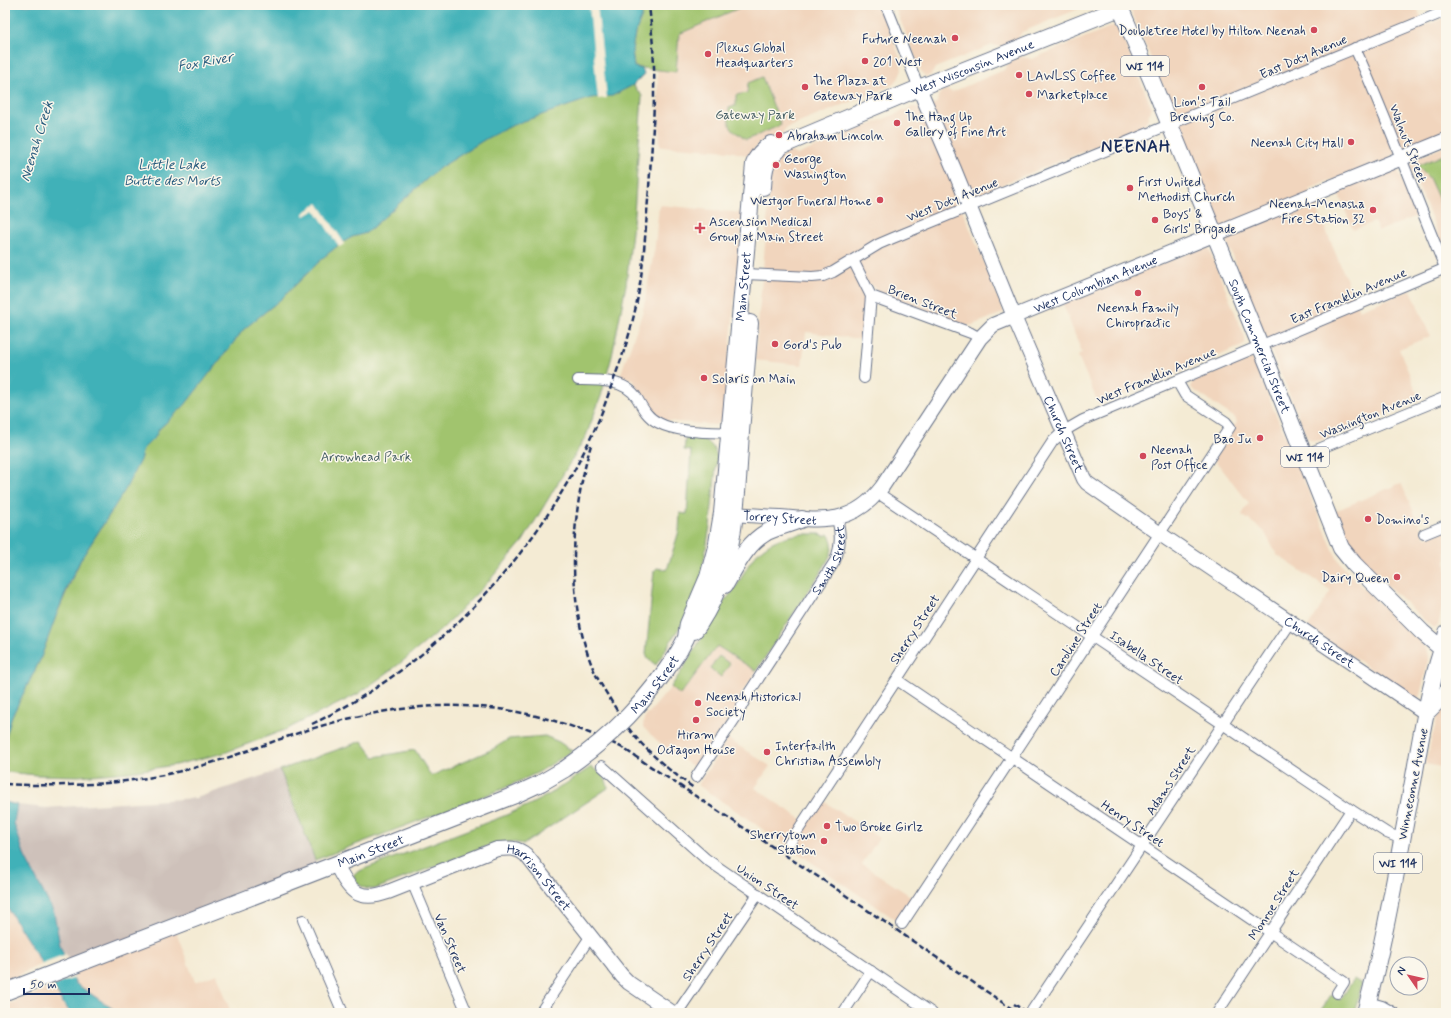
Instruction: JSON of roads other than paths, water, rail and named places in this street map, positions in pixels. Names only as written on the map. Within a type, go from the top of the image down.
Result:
[{"type":"main road","name":"West Wisconsin Avenue","points":[[780,146],[1122,6]]},
{"type":"main road","name":"South Commercial Street","points":[[1122,6],[1341,548],[1345,555],[1422,632],[1444,651]]},
{"type":"main road","name":"Main Street","points":[[5,992],[515,795],[541,783],[565,769],[600,743],[631,714],[651,692],[682,645],[696,629],[718,587],[728,555],[729,513],[749,274],[754,164],[758,155],[771,144],[780,146]]},
{"type":"main road","name":"Main Street","points":[[682,645],[688,624],[708,577],[717,543],[729,513]]},
{"type":"main road","points":[[712,600],[724,587],[746,551],[754,542],[768,532],[802,519]]},
{"type":"main road","name":"Winneconne Avenue","points":[[1366,1007],[1387,922],[1435,671],[1444,651]]},
{"type":"main road","points":[[1426,713],[1446,693]]},
{"type":"street","name":"Church Street","points":[[886,5],[1014,317],[1054,411],[1087,483],[1426,713]]},
{"type":"street","name":"East Doty Avenue","points":[[1169,123],[1446,11]]},
{"type":"street","name":"Walnut Street","points":[[1355,48],[1375,92],[1446,268]]},
{"type":"street","name":"West Doty Avenue","points":[[749,274],[812,277],[822,276],[833,272],[879,244],[1169,123]]},
{"type":"street","name":"West Columbian Avenue","points":[[980,338],[993,325],[1446,140]]},
{"type":"street","name":"Brien Street","points":[[852,260],[872,296],[980,338]]},
{"type":"street","name":"East Franklin Avenue","points":[[1260,345],[1446,268]]},
{"type":"street","points":[[864,378],[872,296]]},
{"type":"street","name":"Smith Street","points":[[696,777],[835,561],[841,537],[837,518],[858,510],[878,494],[980,338]]},
{"type":"street","name":"West Franklin Avenue","points":[[1064,431],[1083,420],[1260,345]]},
{"type":"street","points":[[578,380],[608,381],[624,388],[636,398],[649,416],[658,423],[668,427],[735,433]]},
{"type":"street","name":"Caroline Street","points":[[902,924],[1230,427],[1226,422],[1185,395],[1177,380]]},
{"type":"street","name":"Washington Avenue","points":[[1304,455],[1446,397]]},
{"type":"street","name":"Sherry Street","points":[[789,844],[1053,441],[1064,431]]},
{"type":"street","name":"Isabella Street","points":[[878,494],[976,558],[1351,810],[1387,833],[1402,839]]},
{"type":"street","name":"Torrey Street","points":[[729,513],[818,520],[837,518]]},
{"type":"street","points":[[1424,534],[1446,525]]},
{"type":"street","name":"Adams Street","points":[[1031,1012],[1143,846],[1290,622]]},
{"type":"street","points":[[1444,651],[1446,632]]},
{"type":"street","name":"Henry Street","points":[[897,680],[1344,982],[1337,993]]},
{"type":"street","name":"Union Street","points":[[602,766],[706,859],[932,1013]]},
{"type":"street","name":"Monroe Street","points":[[1217,1013],[1351,810]]},
{"type":"street","name":"Harrison Street","points":[[336,864],[350,888],[358,894],[364,896],[377,895],[497,849],[515,849],[526,855],[622,976],[629,983],[673,1013]]},
{"type":"street","name":"Van Street","points":[[412,882],[467,1013]]},
{"type":"street","name":"Sherry Street","points":[[677,1013],[758,894]]},
{"type":"street","points":[[304,920],[343,1013]]},
{"type":"street","points":[[540,1013],[590,937]]},
{"type":"street","points":[[843,1013],[870,971]]},
{"type":"street","points":[[1366,1007],[1382,1006],[1394,1013]]},
{"type":"water","name":"Little Lake Butte des Morts","points":[[5,5],[641,5],[642,16],[635,33],[632,50],[634,67],[642,69],[644,74],[633,85],[612,96],[591,98],[515,124],[487,138],[438,169],[366,233],[352,237],[325,256],[281,299],[244,329],[184,406],[159,429],[155,437],[143,449],[140,460],[125,490],[81,559],[70,581],[40,660],[12,716],[5,740]]},
{"type":"water","points":[[5,802],[17,805],[14,823],[25,857],[54,913],[60,945],[75,983],[119,1013],[71,1013],[62,1002],[38,957],[5,904]]},
{"type":"railway","points":[[312,724],[357,700],[400,671],[440,639],[477,604],[511,565],[542,524],[569,480],[595,429],[629,335],[640,287],[649,188],[654,102],[654,58],[649,5]]},
{"type":"railway","points":[[591,445],[579,501],[575,531],[574,561],[575,591],[579,621],[586,649],[596,675],[622,719],[633,734],[673,773],[694,788]]},
{"type":"railway","points":[[5,784],[96,784],[163,775],[220,760],[321,726],[360,716],[399,709],[436,706],[473,706],[510,711],[547,719],[584,731],[621,747],[832,886],[1018,1013]]},
{"type":"railway","points":[[1014,1004],[1028,1013]]},
{"type":"place","name":"Doubletree Hotel by Hilton Neenah","points":[[1314,30]]},
{"type":"place","name":"Future Neenah","points":[[955,38]]},
{"type":"place","name":"Plexus Global Headquarters","points":[[708,54]]},
{"type":"place","name":"201 West","points":[[865,61]]},
{"type":"place","name":"LAWLSS Coffee","points":[[1019,75]]},
{"type":"place","name":"The Plaza at Gateway Park","points":[[805,87]]},
{"type":"place","name":"Lion's Tail Brewing Co.","points":[[1202,87]]},
{"type":"place","name":"Marketplace","points":[[1029,94]]},
{"type":"place","name":"The Hang Up Gallery of Fine Art","points":[[897,123]]},
{"type":"place","name":"Abraham Lincoln","points":[[779,135]]},
{"type":"place","name":"Neenah City Hall","points":[[1351,142]]},
{"type":"place","name":"George Washington","points":[[776,165]]},
{"type":"place","name":"First United Methodist Church","points":[[1130,188]]},
{"type":"place","name":"Westgor Funeral Home","points":[[880,200]]},
{"type":"place","name":"Neenah-Menasha Fire Station 32","points":[[1373,210]]},
{"type":"place","name":"Boys' & Girls' Brigade","points":[[1155,220]]},
{"type":"place","name":"Ascension Medical Group at Main Street","points":[[700,228]]},
{"type":"place","name":"Neenah Family Chiropractic","points":[[1138,293]]},
{"type":"place","name":"Gord's Pub","points":[[775,344]]},
{"type":"place","name":"Solaris on Main","points":[[704,378]]},
{"type":"place","name":"Bao Ju","points":[[1260,438]]},
{"type":"place","name":"Neenah Post Office","points":[[1143,456]]},
{"type":"place","name":"Domino's","points":[[1368,519]]},
{"type":"place","name":"Dairy Queen","points":[[1397,577]]},
{"type":"place","name":"Neenah Historical Society","points":[[698,703]]},
{"type":"place","name":"Hiram Octagon House","points":[[696,720]]},
{"type":"place","name":"Interfailth Christian Assembly","points":[[767,752]]},
{"type":"place","name":"Two Broke Girlz","points":[[827,826]]},
{"type":"place","name":"Sherrytown Station","points":[[824,841]]},
{"type":"district","name":"NEENAH","points":[[1136,146]]},
{"type":"water label","name":"Fox River","points":[[205,61]]},
{"type":"water label","name":"Neenah Creek","points":[[36,141]]},
{"type":"park label","name":"Gateway Park","points":[[755,114]]},
{"type":"park label","name":"Arrowhead Park","points":[[366,456]]}]
